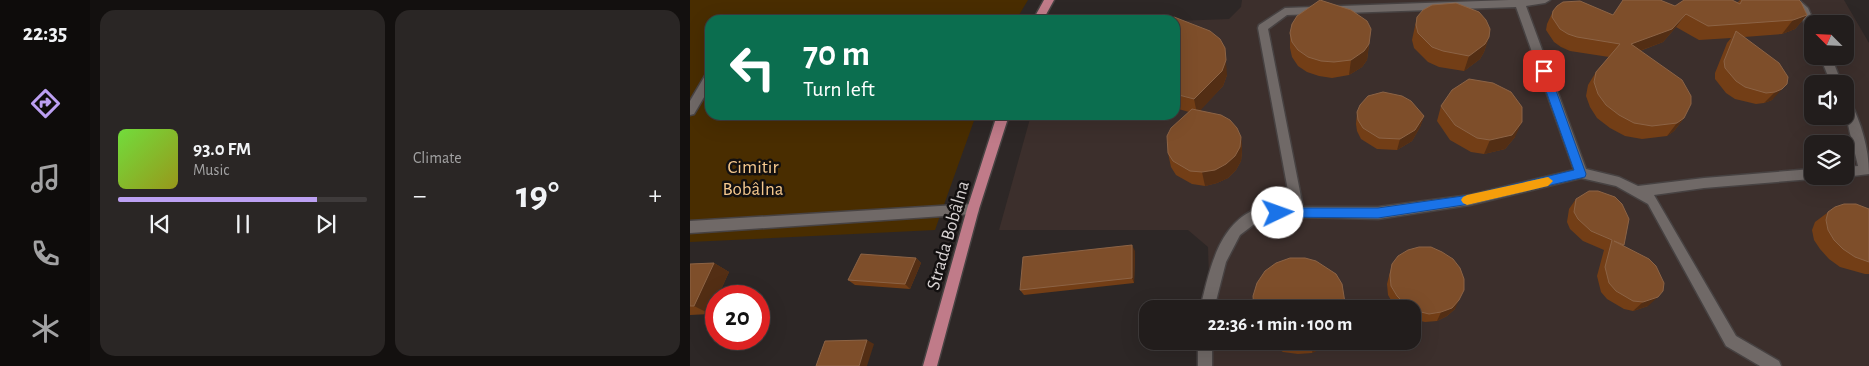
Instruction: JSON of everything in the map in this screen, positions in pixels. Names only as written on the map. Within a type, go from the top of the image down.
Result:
[{"type":"main road","points":[[1041,15],[1049,0]]},
{"type":"main road","name":"Strada Bobâlna","points":[[930,366],[973,209],[1001,120]]},
{"type":"lane","points":[[1298,212],[1263,28],[1285,12],[1520,3],[1545,0]]},
{"type":"lane","points":[[1793,0],[1804,10],[1806,15]]},
{"type":"lane","points":[[1520,3],[1581,174]]},
{"type":"lane","points":[[690,111],[705,85]]},
{"type":"lane","points":[[1854,122],[1865,170],[1854,171]]},
{"type":"lane","points":[[1209,300],[1219,261],[1235,231],[1259,214],[1298,212],[1378,213],[1470,200],[1581,174],[1619,182],[1652,200],[1731,341],[1774,366]]},
{"type":"lane","points":[[1636,192],[1704,183],[1804,175]]},
{"type":"lane","points":[[690,227],[973,209]]},
{"type":"lane","points":[[1205,350],[1206,366]]},
{"type":"shaded area","points":[[1242,0],[1844,0],[1853,15],[1804,15],[1804,65],[1854,65],[1854,17],[1869,43],[1869,366],[1212,366],[1211,350],[1421,350],[1421,300],[1210,300],[1208,247],[1188,230],[999,230],[1030,120],[1180,120],[1180,21],[1229,19],[1241,7]]},
{"type":"green space","name":"Cimitir Bobâlna","points":[[690,0],[1028,0],[1019,15],[705,15],[705,120],[974,120],[935,230],[690,242]]},
{"type":"building","points":[[1320,0],[1351,10],[1367,21],[1371,29],[1369,44],[1364,51],[1351,60],[1321,61],[1308,57],[1298,50],[1292,42],[1290,33],[1292,24],[1297,16]]},
{"type":"building","points":[[1623,0],[1660,0],[1675,6],[1684,0],[1732,0],[1740,4],[1742,0],[1799,0],[1807,15],[1793,20],[1708,26],[1686,14],[1672,29],[1631,44],[1682,80],[1691,96],[1691,104],[1684,118],[1677,123],[1652,126],[1634,123],[1619,115],[1606,105],[1598,94],[1594,82],[1596,72],[1620,44],[1568,34],[1560,29],[1552,17],[1553,11],[1563,2],[1580,1],[1613,15]]},
{"type":"building","points":[[1456,3],[1479,12],[1486,20],[1490,29],[1489,37],[1485,44],[1469,56],[1432,47],[1418,33],[1416,25],[1417,17],[1423,10],[1432,5]]},
{"type":"building","points":[[1180,19],[1210,31],[1220,39],[1225,48],[1226,60],[1222,71],[1194,99],[1180,95]]},
{"type":"building","points":[[1736,31],[1779,63],[1788,77],[1787,84],[1782,89],[1766,93],[1745,87],[1736,81],[1725,68],[1724,61]]},
{"type":"building","points":[[1469,79],[1493,83],[1511,92],[1522,107],[1522,122],[1512,135],[1490,140],[1477,138],[1455,125],[1441,106],[1452,90]]},
{"type":"building","points":[[1383,92],[1402,96],[1411,101],[1424,116],[1415,130],[1400,139],[1379,138],[1363,128],[1358,120],[1357,112],[1368,96]]},
{"type":"building","points":[[1192,109],[1221,115],[1230,120],[1237,128],[1241,137],[1240,147],[1235,156],[1215,170],[1190,171],[1173,161],[1168,153],[1167,136],[1171,128]]},
{"type":"building","points":[[1589,191],[1598,191],[1615,197],[1622,204],[1629,219],[1624,245],[1614,241],[1649,259],[1656,266],[1664,283],[1663,291],[1658,297],[1643,302],[1633,301],[1616,291],[1609,283],[1605,267],[1612,240],[1591,231],[1578,219],[1574,212],[1576,199]]},
{"type":"building","points":[[1844,204],[1856,204],[1869,209],[1869,262],[1855,257],[1843,249],[1828,230],[1826,220],[1828,212]]},
{"type":"building","points":[[1132,245],[1132,278],[1020,290],[1023,257]]},
{"type":"building","points":[[1419,247],[1431,247],[1453,259],[1460,268],[1464,279],[1464,290],[1452,308],[1429,314],[1421,312],[1421,300],[1401,300],[1397,296],[1391,286],[1392,264],[1398,256],[1408,250]]},
{"type":"building","points":[[861,254],[916,258],[905,284],[848,280]]},
{"type":"building","points":[[1290,258],[1305,258],[1316,261],[1336,274],[1342,284],[1345,300],[1253,300],[1257,283],[1265,271],[1276,263]]},
{"type":"building","points":[[714,263],[694,306],[690,306],[690,264]]},
{"type":"building","points":[[867,340],[859,366],[816,366],[825,341]]},
{"type":"slow traffic","points":[[1467,200],[1548,181]]},
{"type":"route","points":[[1278,213],[1378,213],[1470,200],[1581,174],[1544,71]]}]
